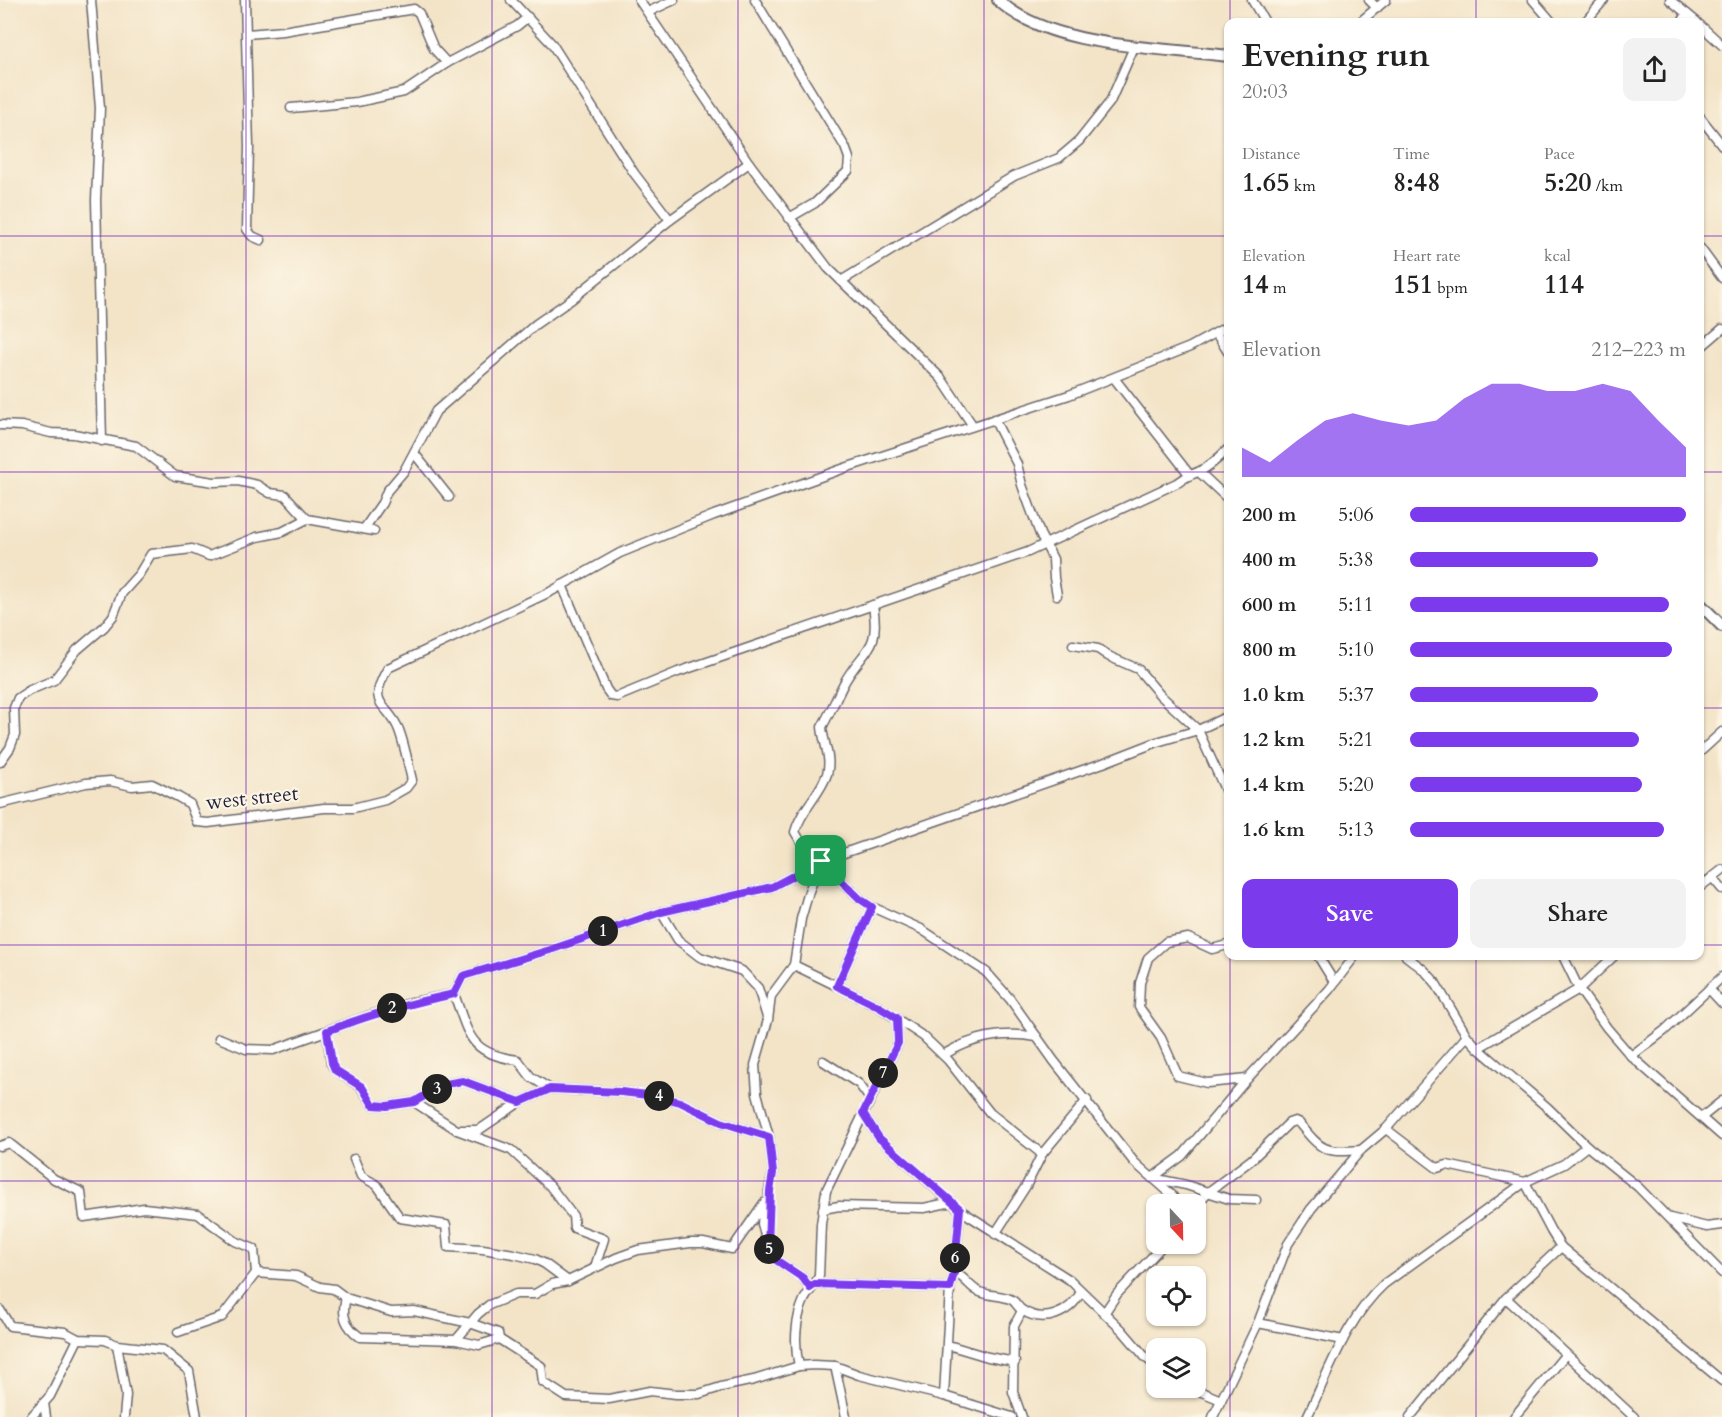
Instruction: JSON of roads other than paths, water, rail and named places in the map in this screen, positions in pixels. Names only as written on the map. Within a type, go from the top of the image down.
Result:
[{"type":"street","points":[[92,0],[100,108],[96,200],[102,441]]},
{"type":"street","points":[[246,0],[249,147],[247,229],[252,236],[261,240]]},
{"type":"street","points":[[511,0],[552,44],[633,172],[670,220]]},
{"type":"street","points":[[639,0],[749,163],[828,268],[941,378],[973,426]]},
{"type":"street","points":[[648,12],[674,0]]},
{"type":"street","points":[[755,0],[845,147],[849,158],[848,171],[815,203],[789,218]]},
{"type":"street","points":[[998,0],[1025,18],[1047,28],[1134,47],[1224,57]]},
{"type":"street","points":[[1252,0],[1263,18]]},
{"type":"street","points":[[1369,0],[1377,8]]},
{"type":"street","points":[[1365,18],[1386,0]]},
{"type":"street","points":[[1533,0],[1549,18]]},
{"type":"street","points":[[1588,18],[1604,0]]},
{"type":"street","points":[[1670,0],[1691,18]]},
{"type":"street","points":[[247,34],[294,30],[414,9],[434,49],[447,63]]},
{"type":"street","points":[[1684,18],[1687,14]]},
{"type":"street","points":[[291,108],[357,102],[404,92],[447,63],[517,26],[528,17]]},
{"type":"street","points":[[1704,29],[1722,45]]},
{"type":"street","points":[[842,281],[1014,176],[1059,158],[1079,141],[1110,102],[1134,47]]},
{"type":"street","points":[[1704,122],[1722,145]]},
{"type":"street","points":[[364,529],[382,503],[387,490],[404,471],[436,411],[536,324],[581,292],[670,220],[749,163]]},
{"type":"street","points":[[1704,253],[1722,278]]},
{"type":"street","points":[[1224,328],[1190,347],[1114,378],[844,468],[714,515],[620,552],[562,585],[606,689],[611,696],[617,697],[668,676],[1046,544],[1179,483],[1217,460],[1224,453]]},
{"type":"street","points":[[1704,345],[1722,329]]},
{"type":"street","points":[[1216,333],[1224,346]]},
{"type":"street","points":[[1114,378],[1194,473],[1224,496]]},
{"type":"street","points":[[994,419],[1017,465],[1022,485],[1053,559],[1053,578],[1057,595]]},
{"type":"street","points":[[0,425],[74,434],[136,446],[175,476],[214,482],[238,481],[257,485],[270,493],[285,495],[307,519]]},
{"type":"street","points":[[414,453],[449,497]]},
{"type":"street","points":[[0,762],[10,748],[15,735],[14,708],[18,698],[54,680],[78,650],[104,627],[113,616],[122,593],[139,574],[151,554],[192,549],[209,556],[257,537],[282,532],[307,519],[374,531]]},
{"type":"street","name":"west street","points":[[0,804],[86,783],[110,781],[132,786],[152,784],[190,804],[197,822],[208,823],[324,808],[353,808],[385,800],[406,788],[412,780],[399,728],[379,702],[379,682],[387,668],[562,585]]},
{"type":"street","points":[[873,605],[876,626],[873,644],[844,683],[822,727],[828,759],[827,773],[817,794],[797,824],[795,832],[801,842],[860,899],[872,907],[921,928],[972,960],[997,983],[1138,1167],[1171,1194]]},
{"type":"street","points":[[1704,608],[1722,626]]},
{"type":"street","points":[[1073,645],[1098,649],[1138,669],[1160,695],[1198,730],[1224,787]]},
{"type":"street","points":[[550,1089],[531,1077],[518,1060],[496,1057],[478,1048],[467,1030],[454,994],[463,976],[550,950],[661,912],[772,887],[821,861],[1157,742],[1198,730],[1224,718]]},
{"type":"street","points":[[1704,748],[1722,732]]},
{"type":"street","points":[[768,1247],[773,1173],[769,1137],[757,1093],[755,1065],[768,1020],[771,996],[794,965],[804,910],[821,861]]},
{"type":"street","points":[[1704,884],[1722,870]]},
{"type":"street","points":[[1712,877],[1722,889]]},
{"type":"street","points":[[837,986],[872,907]]},
{"type":"street","points":[[661,912],[678,940],[686,947],[700,957],[742,971],[748,977],[758,988],[768,1020]]},
{"type":"street","points":[[1224,946],[1212,949],[1188,938],[1166,942],[1148,958],[1140,983],[1138,1007],[1161,1038],[1178,1076],[1207,1083],[1246,1079]]},
{"type":"street","points":[[1320,960],[1334,982]]},
{"type":"street","points":[[1152,1178],[1182,1156],[1246,1079],[1329,990],[1352,960]]},
{"type":"street","points":[[1411,960],[1435,982],[1467,1036],[1478,1048],[1548,1108],[1587,1146],[1638,1187],[1722,1273]]},
{"type":"street","points":[[1565,960],[1579,989],[1631,1056],[1722,1136]]},
{"type":"street","points":[[1478,1048],[1579,989],[1610,960]]},
{"type":"street","points":[[794,965],[876,1005],[924,1037],[943,1055],[990,1113],[1042,1154]]},
{"type":"street","points":[[1631,1056],[1664,1030],[1722,977]]},
{"type":"street","points":[[1709,988],[1722,1003]]},
{"type":"street","points":[[219,1038],[246,1048],[268,1051],[368,1016],[414,1002],[454,994]]},
{"type":"street","points":[[799,1366],[796,1352],[798,1322],[801,1306],[819,1276],[823,1209],[829,1183],[898,1043],[897,1018]]},
{"type":"street","points":[[327,1031],[335,1070],[362,1087],[370,1102],[377,1106],[414,1102],[445,1084],[463,1081],[520,1102]]},
{"type":"street","points":[[943,1055],[960,1045],[987,1035],[1018,1033],[1037,1037]]},
{"type":"street","points":[[1213,1417],[1258,1323],[1288,1244],[1311,1209],[1361,1150],[1386,1129],[1467,1036]]},
{"type":"street","points":[[823,1061],[859,1084],[870,1099]]},
{"type":"street","points":[[457,1130],[480,1130],[520,1102],[550,1089],[657,1096],[680,1102],[721,1122],[769,1137]]},
{"type":"street","points":[[995,1234],[1026,1186],[1042,1154],[1087,1100]]},
{"type":"street","points":[[1702,1117],[1722,1101]]},
{"type":"street","points":[[414,1102],[457,1130],[511,1150],[550,1186],[573,1216],[574,1228],[604,1239],[595,1267]]},
{"type":"street","points":[[863,1113],[879,1138],[960,1209],[1070,1281],[1105,1312],[1146,1358]]},
{"type":"street","points":[[1206,1193],[1251,1160],[1289,1123],[1294,1121],[1299,1123],[1317,1145],[1326,1150],[1338,1152],[1361,1150]]},
{"type":"street","points":[[1386,1129],[1437,1168],[1447,1165],[1526,1182]]},
{"type":"street","points":[[0,1146],[9,1143],[54,1179],[81,1192],[84,1217],[144,1208],[198,1214],[235,1241],[254,1248],[256,1273],[222,1317],[178,1332]]},
{"type":"street","points":[[1306,1417],[1360,1310],[1371,1296],[1384,1284],[1526,1182],[1564,1164],[1587,1146]]},
{"type":"street","points":[[354,1159],[361,1176],[377,1185],[400,1218],[446,1225],[448,1247],[483,1249],[525,1256],[545,1264],[568,1281]]},
{"type":"street","points":[[1152,1178],[1186,1185],[1229,1199],[1256,1200]]},
{"type":"street","points":[[1526,1182],[1561,1247],[1722,1381]]},
{"type":"street","points":[[823,1209],[839,1206],[924,1208],[952,1202]]},
{"type":"street","points":[[456,1340],[489,1305],[512,1295],[535,1294],[552,1284],[568,1281],[595,1267],[638,1250],[703,1243],[732,1250],[764,1203],[762,1224],[773,1258],[813,1286],[950,1288]]},
{"type":"street","points":[[944,1396],[950,1288],[954,1273],[960,1209]]},
{"type":"street","points":[[1670,1218],[1707,1227],[1722,1226]]},
{"type":"street","points":[[1410,1417],[1506,1298],[1561,1247]]},
{"type":"street","points":[[1105,1312],[1118,1294],[1155,1254]]},
{"type":"street","points":[[256,1273],[296,1276],[320,1287],[333,1289],[346,1298],[391,1312],[414,1311],[470,1323],[498,1333],[499,1339],[541,1366],[543,1382],[566,1397],[609,1399],[651,1391],[699,1394],[799,1366],[835,1366],[859,1375],[944,1396],[1012,1417]]},
{"type":"street","points":[[954,1273],[962,1276],[974,1289],[1012,1300],[1022,1311],[1038,1316],[1058,1315],[1069,1309],[1081,1292]]},
{"type":"street","points":[[346,1298],[343,1311],[351,1330],[360,1337],[456,1340],[479,1345],[499,1339]]},
{"type":"street","points":[[1506,1298],[1566,1354],[1624,1414],[1634,1417]]},
{"type":"street","points":[[0,1310],[10,1326],[65,1332],[78,1339],[105,1340],[117,1345],[163,1350],[189,1371],[197,1417]]},
{"type":"street","points":[[1022,1311],[1014,1326],[1013,1392],[1022,1417]]},
{"type":"street","points":[[1258,1323],[1344,1340]]},
{"type":"street","points":[[32,1417],[50,1396],[78,1339]]},
{"type":"street","points":[[117,1345],[126,1395],[124,1417]]},
{"type":"street","points":[[948,1345],[1015,1362]]},
{"type":"street","points":[[1514,1417],[1566,1354]]},
{"type":"street","points":[[835,1366],[846,1417]]},
{"type":"street","points":[[1206,1394],[1221,1400]]},
{"type":"street","points":[[44,1403],[46,1417]]}]
